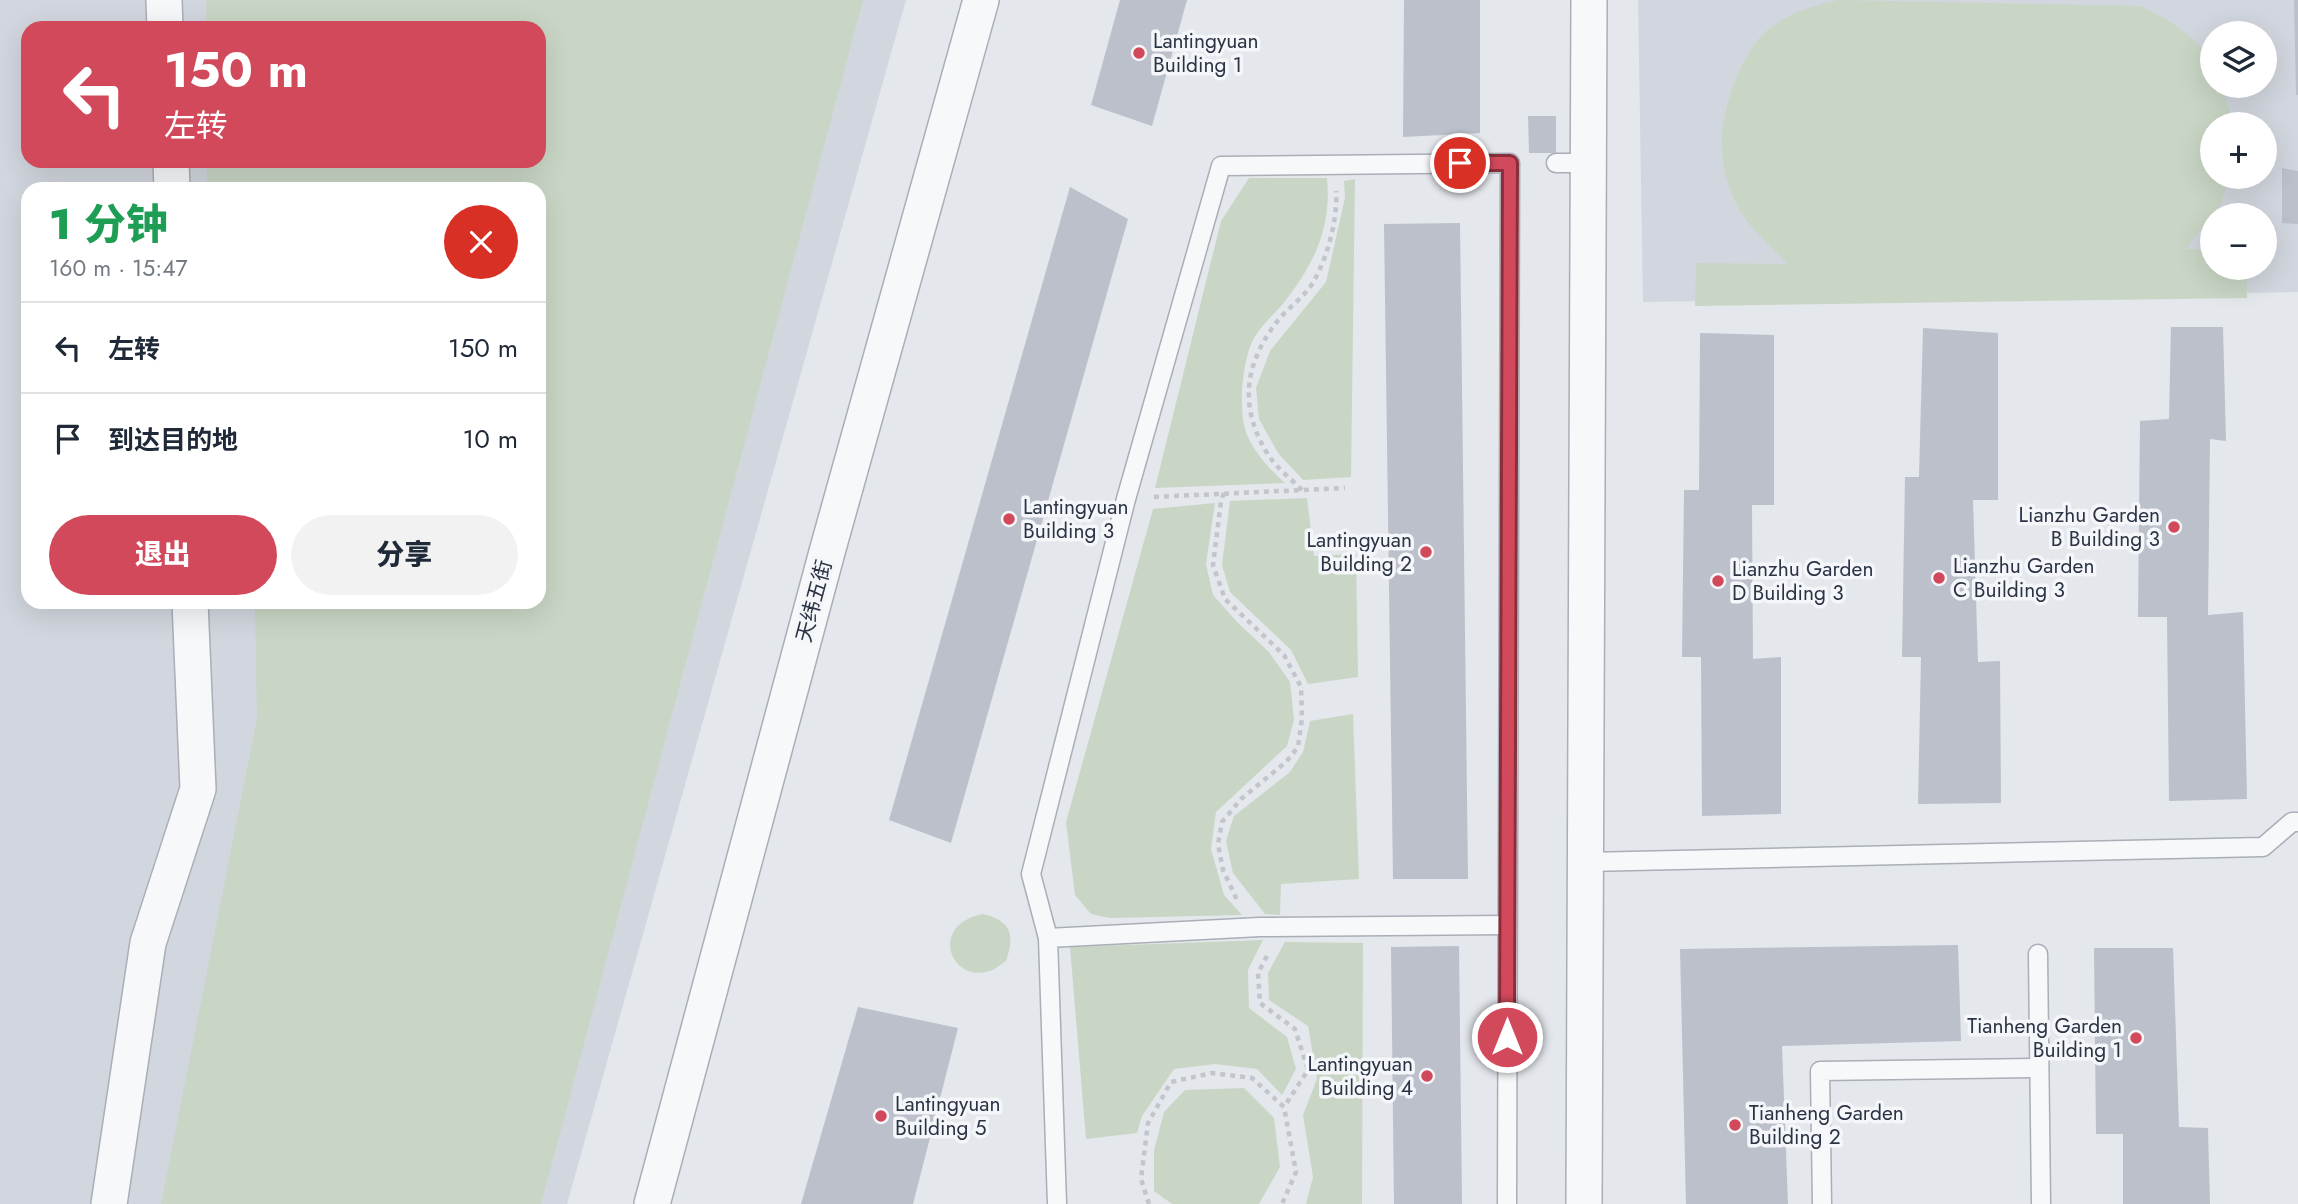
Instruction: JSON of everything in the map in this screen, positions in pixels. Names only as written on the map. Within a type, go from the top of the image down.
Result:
[{"type":"street","points":[[164,0],[165,21]]},
{"type":"street","name":"天纬五街","points":[[652,1204],[831,538],[981,0]]},
{"type":"street","points":[[1584,1204],[1586,862],[1572,163],[1589,0]]},
{"type":"street","points":[[110,1204],[148,943],[198,789],[190,609]]},
{"type":"lane","points":[[1057,1204],[1048,938],[1031,874],[1126,499],[1221,166],[1510,163],[1507,1204]]},
{"type":"lane","points":[[1586,862],[2263,847],[2292,822],[2298,822]]},
{"type":"lane","points":[[1048,938],[1260,927],[1507,925]]},
{"type":"lane","points":[[2038,954],[2041,1204]]},
{"type":"lane","points":[[1822,1204],[1819,1071],[2039,1068]]},
{"type":"path","points":[[1302,490],[1269,457],[1253,422],[1248,385],[1258,350],[1275,324],[1298,302],[1315,280],[1329,243],[1336,201],[1334,164]]},
{"type":"path","points":[[1126,499],[1345,488]]},
{"type":"path","points":[[1224,493],[1213,565],[1224,598],[1284,655],[1301,687],[1302,718],[1298,747],[1286,762],[1241,799],[1222,821],[1218,844],[1223,870],[1233,895],[1260,927]]},
{"type":"path","points":[[1282,927],[1258,973],[1260,1003],[1295,1029],[1308,1070],[1284,1107]]},
{"type":"path","points":[[1149,1204],[1142,1179],[1149,1123],[1171,1082],[1212,1073],[1252,1077],[1284,1107],[1296,1172],[1282,1204]]},
{"type":"shaded area","points":[[0,0],[906,0],[567,1204],[0,1204]]},
{"type":"shaded area","points":[[1638,0],[2298,0],[2298,292],[1643,302]]},
{"type":"green space","points":[[206,0],[863,0],[541,1204],[161,1204],[257,719],[255,609],[546,609],[546,182],[207,182],[207,168],[546,168],[546,21],[206,21]]},
{"type":"green space","points":[[1838,0],[2141,6],[2183,31],[2200,47],[2200,98],[2225,98],[2230,112],[2200,112],[2200,189],[2225,189],[2221,203],[2200,203],[2200,231],[2186,249],[2200,249],[2200,280],[2247,280],[2247,298],[1695,306],[1696,263],[1787,264],[1747,222],[1738,207],[1724,169],[1723,131],[1729,99],[1750,51],[1777,23],[1811,7]]},
{"type":"green space","points":[[1249,178],[1327,178],[1326,214],[1318,246],[1303,276],[1254,338],[1246,359],[1242,387],[1243,415],[1248,437],[1264,462],[1285,483],[1155,488],[1221,221]]},
{"type":"green space","points":[[1355,179],[1351,477],[1303,480],[1278,453],[1259,419],[1256,388],[1270,351],[1326,282],[1345,198],[1344,181]]},
{"type":"green space","points":[[1307,498],[1314,556],[1356,554],[1358,677],[1308,684],[1291,650],[1230,592],[1222,565],[1230,501]]},
{"type":"green space","points":[[1215,503],[1206,564],[1213,595],[1269,652],[1290,682],[1294,720],[1287,746],[1216,812],[1211,849],[1224,895],[1242,915],[1110,918],[1091,914],[1075,895],[1066,822],[1153,509]]},
{"type":"green space","points":[[1353,714],[1359,879],[1281,884],[1280,915],[1265,914],[1233,873],[1226,841],[1234,816],[1290,772],[1303,752],[1310,721]]},
{"type":"green space","points":[[983,914],[1005,925],[1009,931],[1010,944],[1006,961],[989,971],[973,972],[962,968],[955,960],[951,939],[956,928],[966,920]]},
{"type":"green space","points":[[1263,940],[1248,970],[1249,1008],[1287,1037],[1296,1069],[1282,1095],[1257,1069],[1215,1064],[1174,1069],[1142,1116],[1137,1133],[1086,1139],[1070,947]]},
{"type":"green space","points":[[1285,942],[1363,943],[1362,1204],[1306,1204],[1313,1177],[1303,1115],[1317,1079],[1308,1026],[1269,1000],[1268,973]]},
{"type":"green space","points":[[1244,1088],[1274,1118],[1280,1167],[1259,1204],[1172,1204],[1154,1191],[1154,1150],[1164,1112],[1185,1090]]},
{"type":"building","name":"Lantingyuan Building 1","points":[[1120,0],[1187,0],[1152,126],[1091,105]]},
{"type":"building","points":[[1404,0],[1480,0],[1480,133],[1403,137]]},
{"type":"building","points":[[2294,0],[2298,0],[2298,95],[2296,95]]},
{"type":"building","points":[[1528,116],[1556,116],[1556,153],[1529,153]]},
{"type":"building","points":[[2282,168],[2298,171],[2298,224],[2282,223]]},
{"type":"building","name":"Lantingyuan Building 3","points":[[1070,187],[1128,219],[951,843],[889,820]]},
{"type":"building","name":"Lantingyuan Building 2","points":[[1460,223],[1468,879],[1393,879],[1384,224]]},
{"type":"building","name":"Lianzhu Garden B Building 3","points":[[2171,327],[2223,327],[2226,441],[2210,439],[2208,615],[2243,612],[2247,799],[2169,801],[2167,617],[2138,617],[2140,421],[2169,419]]},
{"type":"building","name":"Lianzhu Garden C Building 3","points":[[1923,328],[1998,333],[1998,500],[1973,500],[1978,662],[2000,661],[2001,803],[1918,804],[1921,657],[1902,657],[1905,477],[1919,477]]},
{"type":"building","name":"Lianzhu Garden D Building 3","points":[[1700,333],[1774,335],[1774,505],[1752,505],[1753,659],[1781,657],[1781,814],[1702,816],[1701,657],[1682,657],[1684,490],[1699,490]]},
{"type":"building","name":"Tianheng Garden Building 2","points":[[1958,945],[1961,1041],[1782,1046],[1788,1204],[1686,1204],[1680,949]]},
{"type":"building","name":"Lantingyuan Building 4","points":[[1459,946],[1462,1204],[1394,1204],[1391,947]]},
{"type":"building","name":"Tianheng Garden Building 1","points":[[2094,948],[2173,948],[2179,1127],[2208,1128],[2210,1204],[2123,1204],[2123,1134],[2096,1134]]},
{"type":"building","name":"Lantingyuan Building 5","points":[[858,1007],[958,1028],[913,1204],[801,1204]]},
{"type":"place","name":"Lantingyuan Building 1","points":[[1139,53]]},
{"type":"place","name":"Lantingyuan Building 3","points":[[1009,519]]},
{"type":"place","name":"Lianzhu Garden B Building 3","points":[[2174,527]]},
{"type":"place","name":"Lantingyuan Building 2","points":[[1426,552]]},
{"type":"place","name":"Lianzhu Garden C Building 3","points":[[1939,578]]},
{"type":"place","name":"Lianzhu Garden D Building 3","points":[[1718,581]]},
{"type":"place","name":"Tianheng Garden Building 1","points":[[2136,1038]]},
{"type":"place","name":"Lantingyuan Building 4","points":[[1427,1076]]},
{"type":"place","name":"Lantingyuan Building 5","points":[[881,1116]]},
{"type":"place","name":"Tianheng Garden Building 2","points":[[1735,1125]]},
{"type":"route","points":[[1460,163],[1510,163],[1507,1037]]}]
